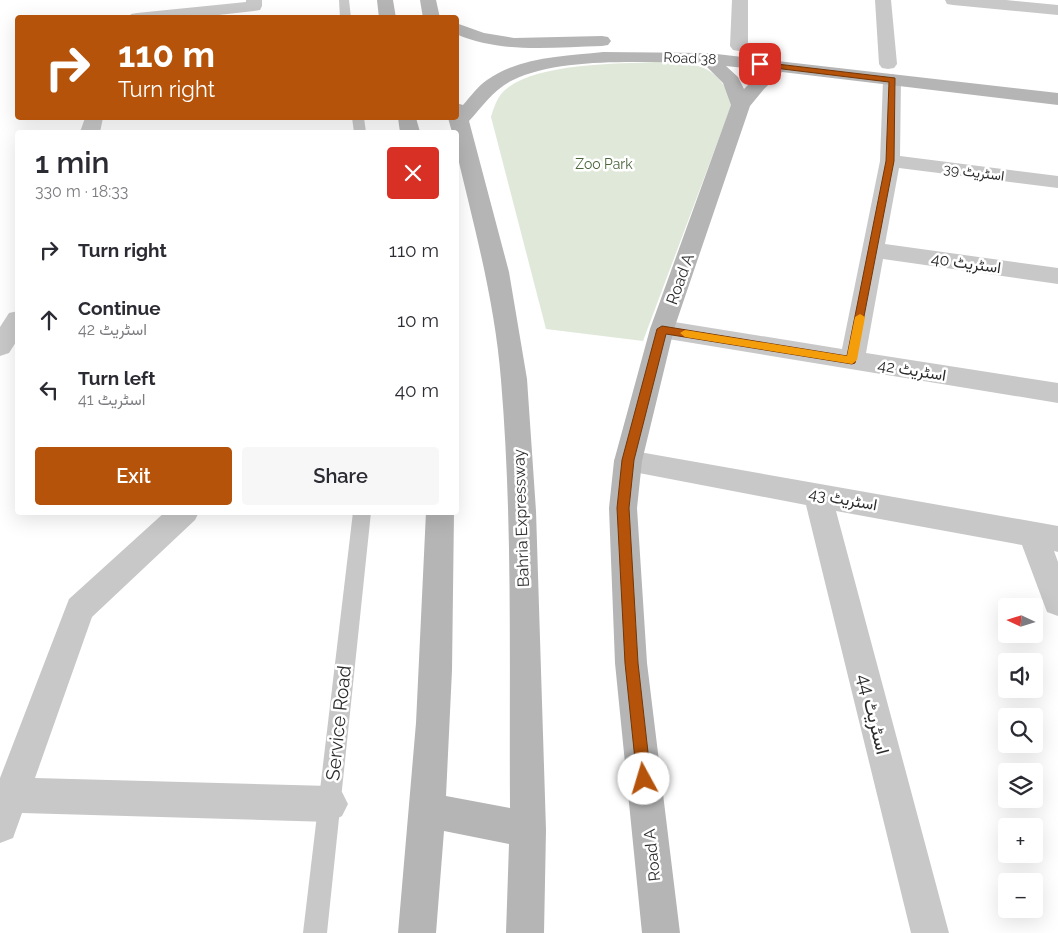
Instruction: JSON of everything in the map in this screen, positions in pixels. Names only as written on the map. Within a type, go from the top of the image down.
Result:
[{"type":"main road","points":[[385,0],[388,15]]},
{"type":"main road","points":[[428,0],[431,15]]},
{"type":"main road","name":"Road 38","points":[[459,29],[480,38],[514,44],[640,40],[739,46],[1058,99]]},
{"type":"main road","name":"Road 38","points":[[459,114],[492,85],[506,76],[522,70],[584,58],[708,58],[778,66],[1058,83]]},
{"type":"main road","points":[[708,58],[730,81],[741,105]]},
{"type":"main road","name":"Road A","points":[[661,933],[631,663],[623,508],[628,460],[662,329],[741,105],[757,85],[778,66]]},
{"type":"main road","name":"Bahria Expressway","points":[[459,119],[497,272],[514,379],[522,511],[528,830],[525,933]]},
{"type":"main road","points":[[417,933],[428,810],[440,515]]},
{"type":"main road","points":[[428,810],[528,830]]},
{"type":"street","points":[[739,46],[740,0]]},
{"type":"street","points":[[852,360],[890,161],[890,72],[883,0]]},
{"type":"street","points":[[953,0],[1058,10]]},
{"type":"street","points":[[160,15],[254,3]]},
{"type":"street","name":"اسٹریٹ 39","points":[[890,161],[1058,182]]},
{"type":"street","name":"اسٹریٹ 40","points":[[873,250],[1058,276]]},
{"type":"street","points":[[0,347],[15,324]]},
{"type":"street","name":"اسٹریٹ 42","points":[[662,329],[1058,394]]},
{"type":"street","name":"اسٹریٹ 43","points":[[628,460],[1046,536]]},
{"type":"street","name":"اسٹریٹ 44","points":[[818,495],[930,933]]},
{"type":"street","points":[[182,515],[80,609],[6,810],[330,804]]},
{"type":"street","points":[[1046,536],[1058,602]]},
{"type":"lane","points":[[344,0],[346,15]]},
{"type":"lane","name":"Service Road","points":[[315,933],[362,515]]},
{"type":"green space","name":"Zoo Park","points":[[656,62],[692,64],[702,67],[718,79],[726,88],[733,101],[643,341],[546,329],[491,117],[495,106],[505,90],[518,81],[536,75],[577,67]]},
{"type":"slow traffic","points":[[685,333],[852,360],[860,317]]},
{"type":"route","points":[[644,779],[631,663],[623,508],[628,460],[662,329],[852,360],[890,161],[892,80],[760,64]]}]
